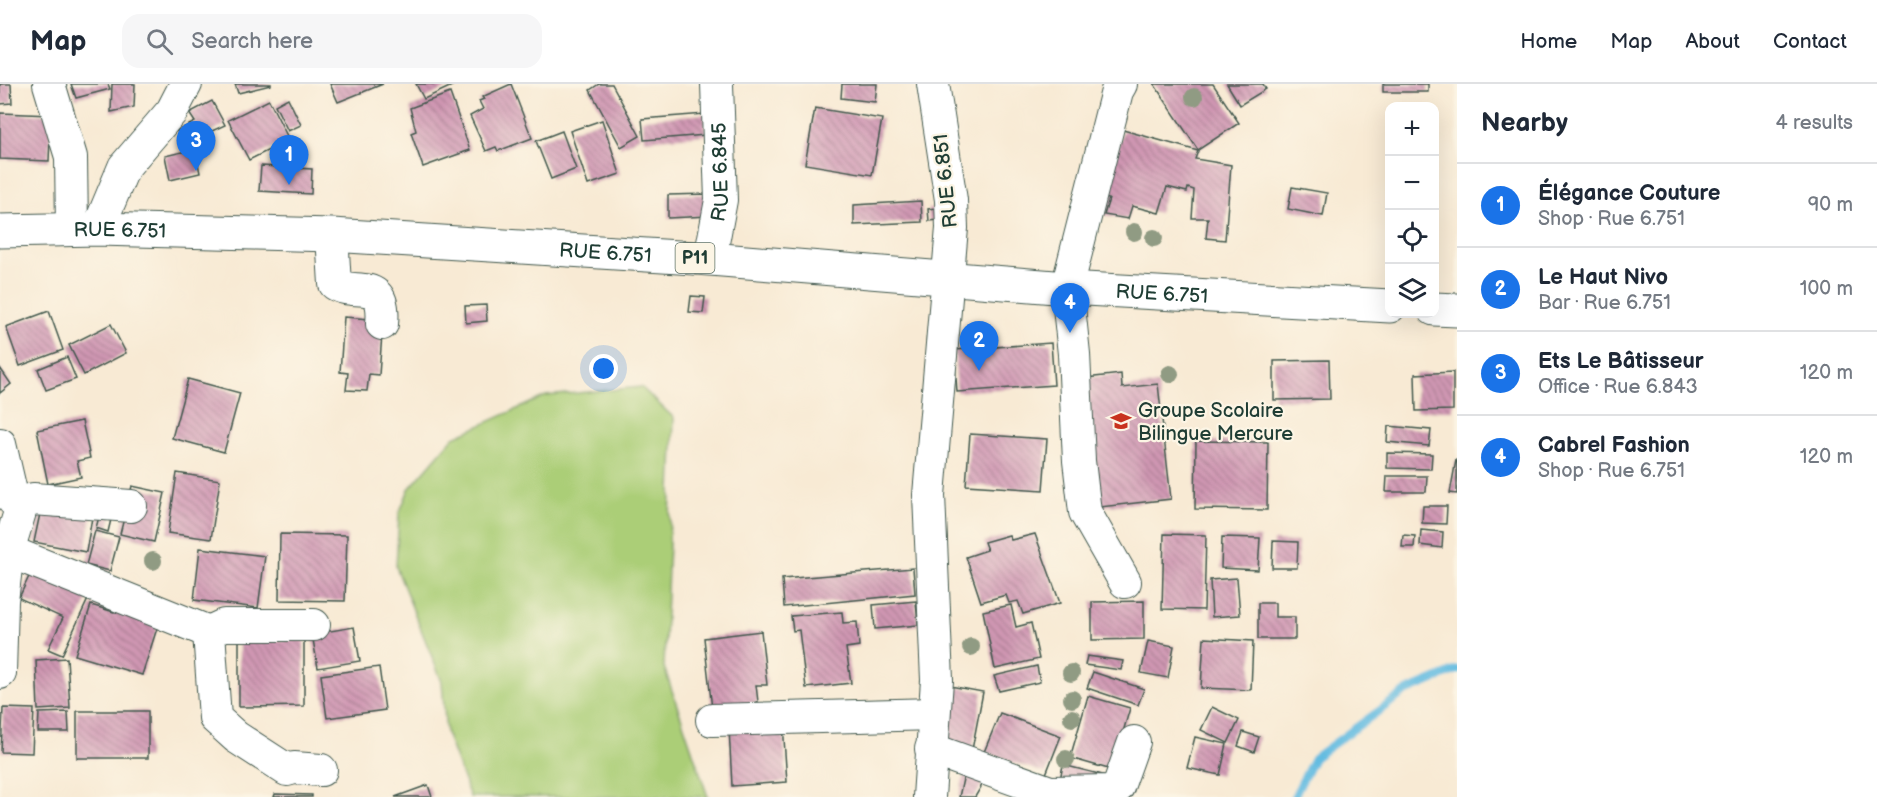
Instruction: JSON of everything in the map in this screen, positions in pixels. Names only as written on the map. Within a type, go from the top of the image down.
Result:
[{"type":"main road","name":"RUE 6.751","points":[[0,231],[85,229],[332,235],[710,259],[1067,288],[1385,306]]},
{"type":"main road","points":[[1439,309],[1457,310]]},
{"type":"street","points":[[49,84],[71,157],[85,229]]},
{"type":"street","points":[[85,229],[124,167],[172,111],[186,84]]},
{"type":"street","name":"RUE 6.845","points":[[710,259],[721,200],[717,84]]},
{"type":"street","name":"RUE 6.851","points":[[929,797],[937,631],[929,495],[949,278],[951,200],[933,84]]},
{"type":"street","points":[[1121,84],[1117,91],[1067,288],[1074,354],[1078,461],[1085,512],[1125,582]]},
{"type":"street","points":[[332,235],[334,284],[339,287],[368,290],[377,297],[382,304],[382,324]]},
{"type":"street","points":[[0,444],[13,500],[131,506]]},
{"type":"street","points":[[0,673],[2,601],[8,551],[22,502]]},
{"type":"street","points":[[8,551],[209,632],[224,625],[314,626]]},
{"type":"street","points":[[209,632],[215,718],[236,737],[287,770],[294,768],[321,770]]},
{"type":"street","points":[[712,720],[934,714]]},
{"type":"street","points":[[931,749],[1061,794],[1112,791],[1118,787],[1134,742]]},
{"type":"green space","points":[[641,387],[674,418],[664,667],[708,797],[470,797],[446,733],[442,682],[396,567],[399,514],[409,489],[454,437],[546,396]]},
{"type":"building","points":[[0,84],[11,84],[12,103],[0,104]]},
{"type":"building","points":[[71,84],[108,84],[110,89],[76,98]]},
{"type":"building","points":[[112,84],[135,84],[134,107],[111,112]]},
{"type":"building","points":[[235,84],[271,84],[271,85],[238,93]]},
{"type":"building","points":[[330,84],[383,84],[338,102]]},
{"type":"building","points":[[416,84],[456,84],[424,99]]},
{"type":"building","points":[[511,84],[532,138],[498,151],[496,147],[486,151],[470,116],[483,109],[479,101],[484,99],[482,97]]},
{"type":"building","points":[[599,84],[612,84],[640,136],[621,147],[590,90]]},
{"type":"building","points":[[842,84],[877,84],[875,102],[841,98]]},
{"type":"building","points":[[1154,84],[1213,84],[1239,123],[1198,150]]},
{"type":"building","points":[[1227,84],[1263,84],[1266,89],[1240,105]]},
{"type":"building","points":[[1383,84],[1428,84],[1428,92],[1383,92]]},
{"type":"building","points":[[450,93],[470,150],[423,167],[411,133],[416,131],[410,108]]},
{"type":"building","points":[[288,98],[301,125],[288,131],[275,105]]},
{"type":"building","points":[[269,100],[289,140],[249,160],[228,120]]},
{"type":"building","points":[[212,101],[225,125],[184,144],[177,131],[195,122],[189,113]]},
{"type":"building","points":[[815,108],[882,119],[872,175],[805,164]]},
{"type":"building","points":[[0,113],[51,115],[49,161],[0,159]]},
{"type":"building","points":[[705,114],[706,135],[644,140],[642,119]]},
{"type":"building","points":[[602,120],[620,174],[588,185],[570,131]]},
{"type":"building","points":[[1123,130],[1198,151],[1195,159],[1231,165],[1225,240],[1206,238],[1208,218],[1192,218],[1194,190],[1188,188],[1187,192],[1167,187],[1159,213],[1132,206],[1128,219],[1104,215],[1109,199],[1104,198]]},
{"type":"building","points":[[562,131],[576,169],[551,179],[536,141]]},
{"type":"building","points":[[195,149],[200,173],[170,180],[165,156]]},
{"type":"building","points":[[261,166],[312,169],[311,194],[259,191]]},
{"type":"building","points":[[1292,187],[1327,193],[1323,216],[1288,209]]},
{"type":"building","points":[[708,194],[709,216],[668,218],[668,195]]},
{"type":"building","points":[[921,201],[922,222],[854,225],[854,205]]},
{"type":"building","points":[[936,208],[937,220],[929,221],[928,209]]},
{"type":"building","points":[[691,296],[705,297],[703,313],[689,312]]},
{"type":"building","points":[[486,305],[487,321],[466,323],[465,306]]},
{"type":"building","points":[[49,311],[63,350],[20,366],[6,327]]},
{"type":"building","points":[[344,317],[383,320],[379,375],[369,374],[367,391],[346,390],[348,373],[340,372]]},
{"type":"building","points":[[111,324],[126,353],[84,375],[69,345]]},
{"type":"building","points":[[1051,343],[1054,385],[957,392],[954,350]]},
{"type":"building","points":[[67,357],[76,379],[46,390],[38,369]]},
{"type":"building","points":[[1329,360],[1330,399],[1274,400],[1274,361]]},
{"type":"building","points":[[0,368],[11,384],[0,393]]},
{"type":"building","points":[[1453,372],[1453,410],[1416,411],[1415,374]]},
{"type":"building","points":[[1121,374],[1122,388],[1158,384],[1171,499],[1100,507],[1086,378]]},
{"type":"building","points":[[188,379],[240,393],[224,452],[172,438]]},
{"type":"building","points":[[82,421],[90,458],[77,461],[81,477],[48,484],[37,430]]},
{"type":"building","points":[[1388,426],[1431,430],[1429,446],[1387,442]]},
{"type":"building","points":[[970,434],[1047,439],[1043,490],[966,485]]},
{"type":"building","points":[[1196,441],[1268,442],[1267,510],[1195,509]]},
{"type":"building","points":[[1387,453],[1432,454],[1431,469],[1387,468]]},
{"type":"building","points":[[1457,460],[1457,494],[1450,493]]},
{"type":"building","points":[[177,473],[220,480],[211,539],[168,533]]},
{"type":"building","points":[[1387,476],[1427,476],[1426,492],[1386,492]]},
{"type":"building","points":[[132,486],[165,493],[154,542],[120,534]]},
{"type":"building","points":[[42,504],[93,512],[86,552],[34,542]]},
{"type":"building","points":[[1423,506],[1447,506],[1446,524],[1422,523]]},
{"type":"building","points":[[101,509],[113,511],[108,532],[96,528]]},
{"type":"building","points":[[1421,530],[1443,532],[1442,548],[1420,545]]},
{"type":"building","points":[[95,531],[119,537],[110,571],[86,565]]},
{"type":"building","points":[[280,534],[347,535],[345,601],[279,600]]},
{"type":"building","points":[[1035,534],[1060,603],[1023,614],[1018,601],[1009,603],[1006,595],[981,602],[966,557],[987,550],[984,542],[1009,535],[1011,540]]},
{"type":"building","points":[[1164,534],[1206,535],[1204,610],[1162,609]]},
{"type":"building","points":[[1403,535],[1415,536],[1414,547],[1402,547]]},
{"type":"building","points":[[1222,537],[1260,538],[1258,570],[1221,568]]},
{"type":"building","points":[[1273,541],[1298,542],[1297,568],[1272,568]]},
{"type":"building","points":[[200,548],[265,556],[258,608],[194,600]]},
{"type":"building","points":[[913,568],[915,594],[784,607],[782,579]]},
{"type":"building","points":[[32,570],[89,597],[62,655],[48,649],[63,618],[19,598]]},
{"type":"building","points":[[1237,578],[1240,615],[1212,617],[1210,580]]},
{"type":"building","points":[[916,601],[918,625],[875,629],[873,605]]},
{"type":"building","points":[[1144,601],[1144,639],[1092,640],[1092,602]]},
{"type":"building","points":[[1258,603],[1275,603],[1275,617],[1295,617],[1295,639],[1258,639]]},
{"type":"building","points":[[91,605],[114,612],[116,607],[160,619],[142,675],[75,655]]},
{"type":"building","points":[[1011,605],[1016,627],[1031,623],[1039,659],[995,669],[983,611]]},
{"type":"building","points":[[842,612],[843,623],[857,622],[859,646],[846,648],[851,683],[806,688],[799,630],[793,631],[791,616]]},
{"type":"building","points":[[354,627],[360,661],[318,668],[312,634]]},
{"type":"building","points":[[761,631],[767,685],[756,685],[758,702],[712,709],[704,638]]},
{"type":"building","points":[[1204,638],[1253,641],[1251,690],[1201,688]]},
{"type":"building","points":[[304,640],[304,706],[239,707],[239,641]]},
{"type":"building","points":[[1148,641],[1174,646],[1168,678],[1141,673]]},
{"type":"building","points":[[1087,656],[1123,661],[1121,670],[1085,665]]},
{"type":"building","points":[[67,658],[70,708],[38,710],[36,660]]},
{"type":"building","points":[[1037,666],[1040,682],[999,691],[994,676]]},
{"type":"building","points":[[379,667],[385,710],[327,718],[321,675]]},
{"type":"building","points":[[1093,672],[1144,689],[1138,705],[1087,688]]},
{"type":"building","points":[[950,686],[983,692],[972,750],[939,744]]},
{"type":"building","points":[[1088,696],[1130,708],[1112,770],[1070,758]]},
{"type":"building","points":[[1212,707],[1239,720],[1228,743],[1201,730]]},
{"type":"building","points":[[3,708],[34,709],[32,753],[1,752]]},
{"type":"building","points":[[77,711],[148,711],[148,758],[77,758]]},
{"type":"building","points":[[68,712],[69,732],[38,732],[39,713]]},
{"type":"building","points":[[1000,713],[1061,736],[1046,774],[984,752]]},
{"type":"building","points":[[783,724],[787,782],[732,786],[729,728]]},
{"type":"building","points":[[1243,732],[1259,737],[1254,752],[1238,746]]},
{"type":"building","points":[[1195,737],[1227,744],[1220,775],[1187,768]]},
{"type":"building","points":[[1063,765],[1103,775],[1100,789],[1060,780]]},
{"type":"building","points":[[965,770],[988,775],[975,797],[959,797]]},
{"type":"building","points":[[428,785],[432,797],[395,797]]},
{"type":"building","points":[[275,794],[312,795],[312,797],[274,797]]},
{"type":"waterway","points":[[1294,797],[1314,758],[1405,692],[1457,670]]},
{"type":"place","name":"Ets Le Bâtisseur","points":[[196,171]]},
{"type":"place","name":"Élégance Couture","points":[[289,185]]},
{"type":"place","name":"Cabrel Fashion","points":[[1070,333]]},
{"type":"place","name":"Le Haut Nivo","points":[[979,371]]},
{"type":"place","name":"Groupe Scolaire Bilingue Mercure","points":[[1121,421]]}]
